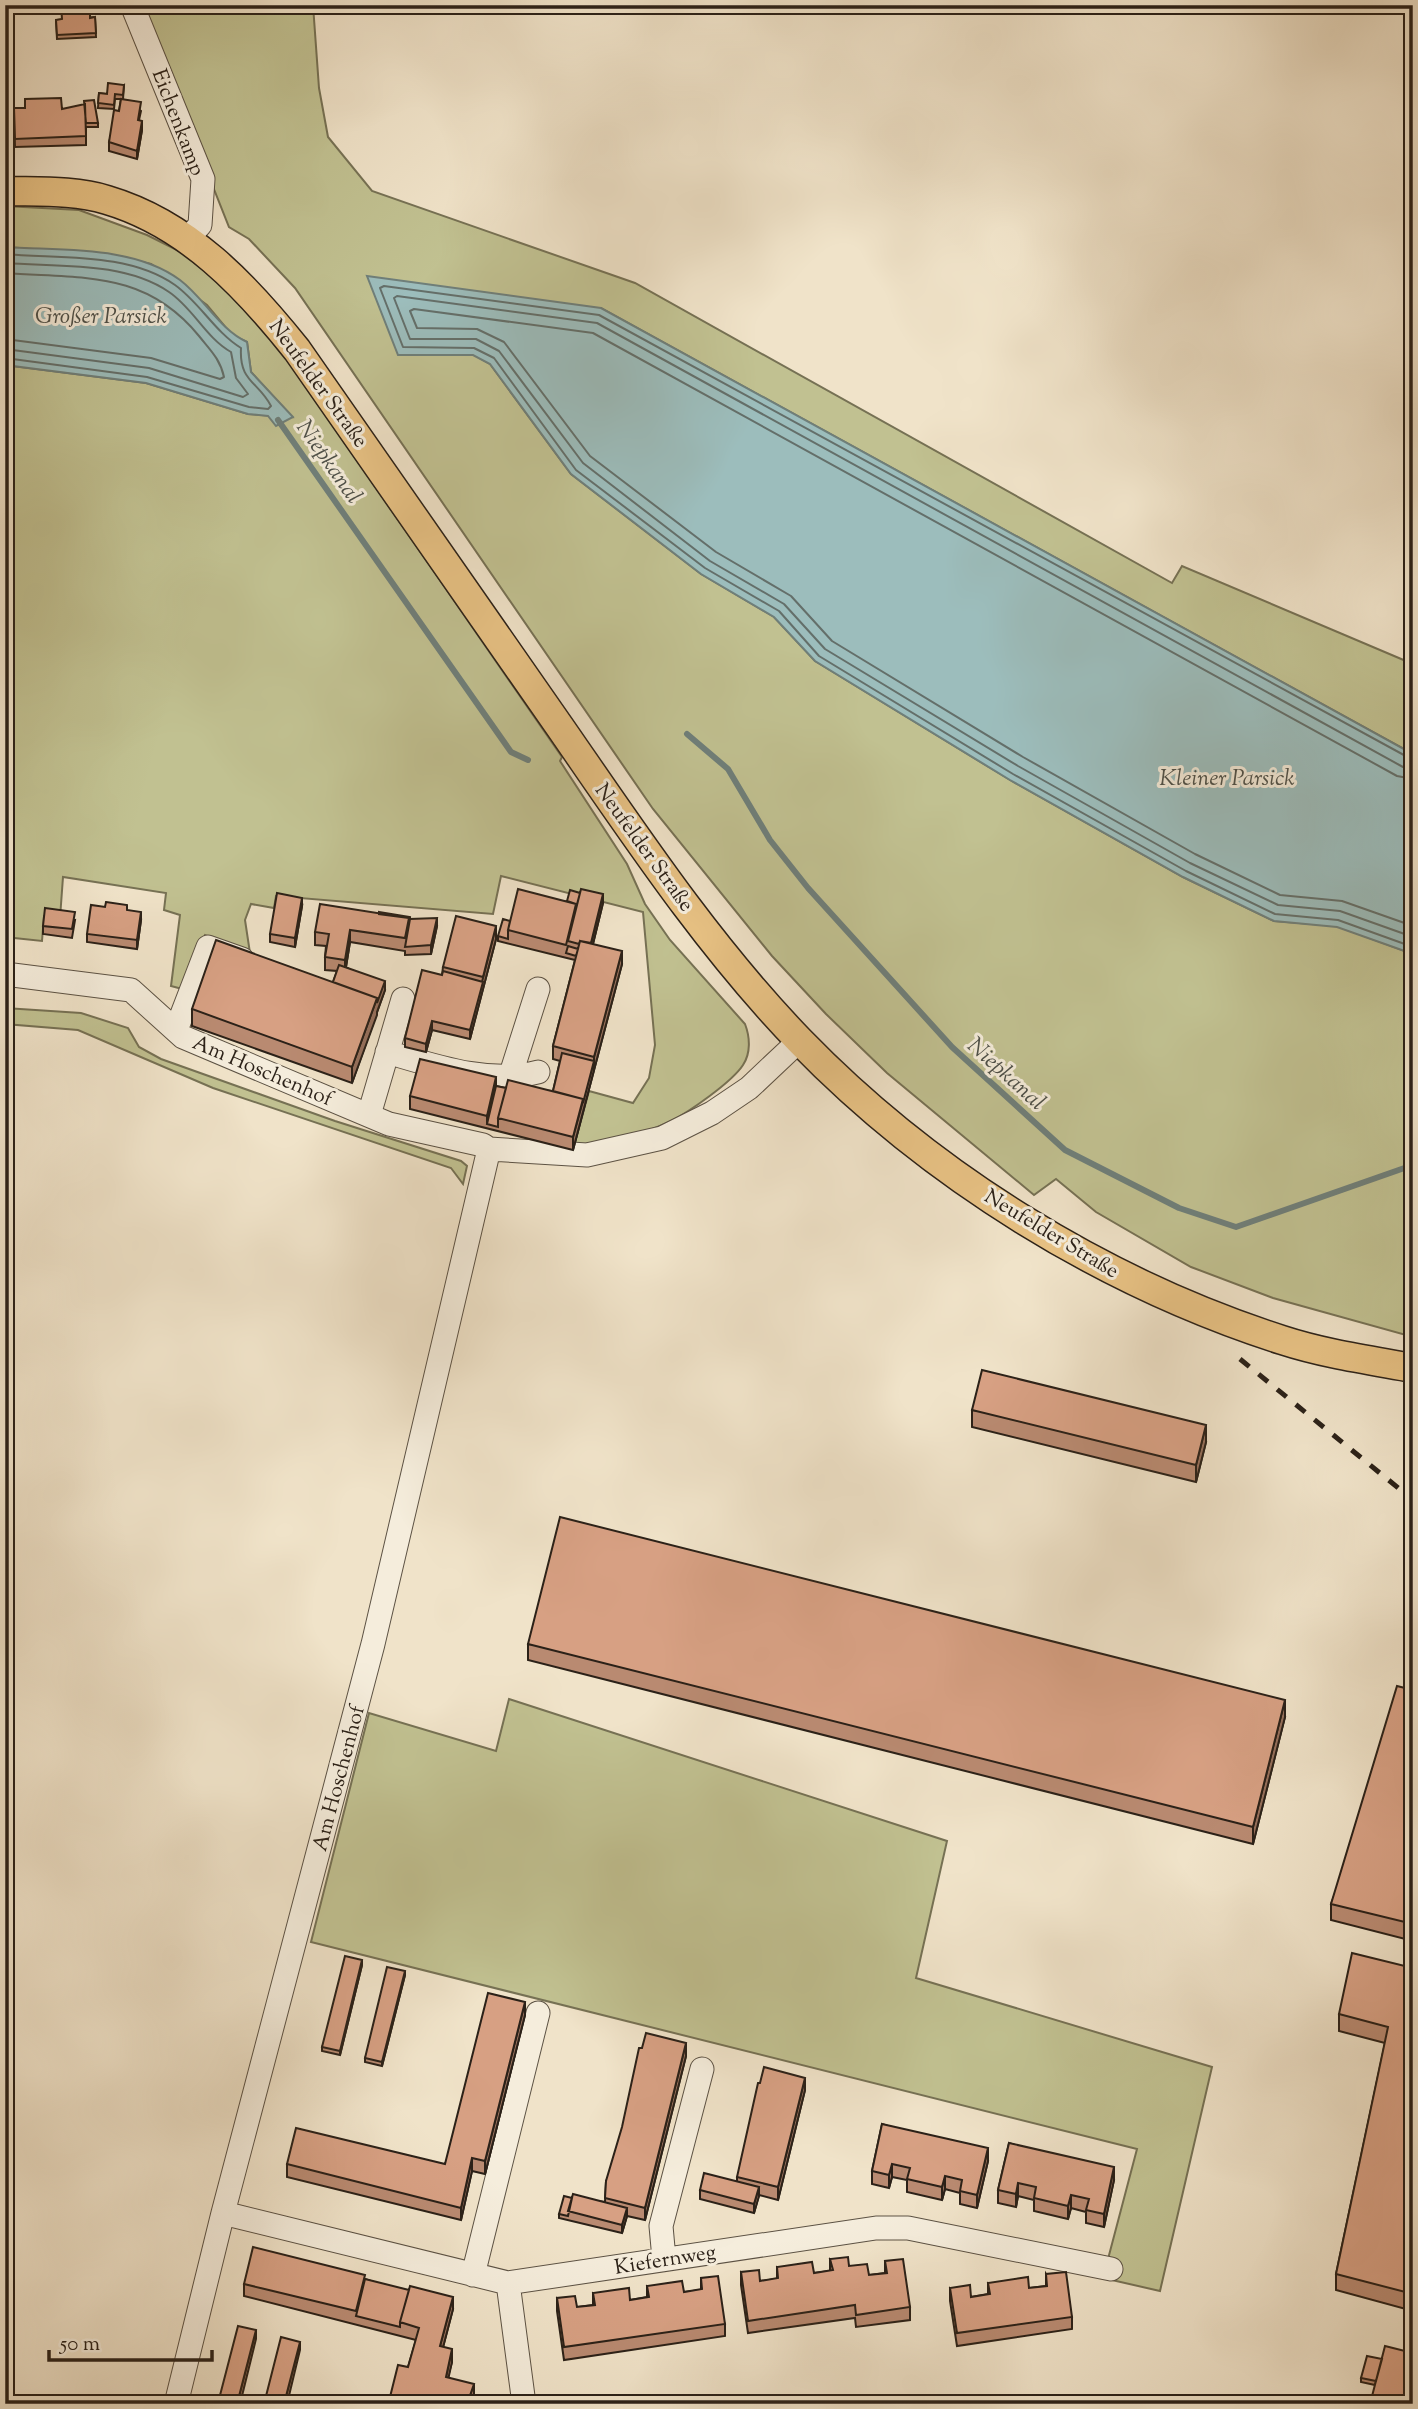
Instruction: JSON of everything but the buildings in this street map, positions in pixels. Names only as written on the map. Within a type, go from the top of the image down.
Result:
[{"type":"main road","name":"Neufelder Straße","points":[[5,191],[72,194],[105,199],[136,211],[187,239],[240,284],[297,350],[681,900],[800,1040],[897,1129],[955,1172],[1084,1258],[1167,1298],[1284,1341],[1330,1353],[1413,1368]]},
{"type":"street","name":"Eichenkamp","points":[[132,5],[203,179],[200,225],[187,239]]},
{"type":"street","points":[[176,1030],[208,947],[259,965]]},
{"type":"street","name":"Am Hoschenhof","points":[[5,974],[131,990],[183,1037],[389,1124],[483,1145],[489,1149],[587,1155],[662,1138],[712,1113],[749,1088],[800,1040]]},
{"type":"street","points":[[510,1077],[538,989]]},
{"type":"street","points":[[369,1115],[403,999]]},
{"type":"street","points":[[387,1052],[490,1077],[538,1072]]},
{"type":"street","name":"Am Hoschenhof","points":[[176,2404],[223,2213],[373,1644],[489,1149]]},
{"type":"street","points":[[473,2275],[538,2012]]},
{"type":"street","points":[[664,2259],[661,2226],[702,2069]]},
{"type":"street","name":"Kiefernweg","points":[[223,2213],[508,2283],[887,2228],[908,2228],[1111,2269]]},
{"type":"street","points":[[508,2283],[524,2404]]},
{"type":"green space","points":[[141,5],[313,5],[319,88],[328,137],[372,191],[635,283],[1172,583],[1182,566],[1413,664],[1413,754],[601,308],[398,355],[474,355],[490,364],[571,474],[701,574],[774,617],[815,661],[1010,780],[1183,877],[1274,921],[1337,926],[1413,954],[1413,1337],[1273,1298],[1191,1267],[1096,1212],[1056,1179],[1034,1195],[887,1073],[826,1014],[772,956],[653,809],[295,288],[249,239],[229,227]]},
{"type":"green space","points":[[5,206],[79,210],[147,235],[181,252],[237,297],[290,363],[562,757],[560,761],[627,864],[645,904],[670,940],[745,1024],[749,1045],[746,1060],[720,1088],[688,1111],[660,1126],[573,1150],[589,1091],[633,1103],[649,1078],[655,1045],[643,912],[501,876],[493,914],[276,896],[274,908],[251,904],[245,920],[250,953],[205,935],[186,990],[171,986],[180,915],[164,910],[166,893],[63,877],[60,918],[44,916],[42,941],[5,937],[5,365],[146,383],[248,414],[292,417],[251,372],[247,342],[232,335],[207,305],[151,264],[105,254],[5,247]]},
{"type":"green space","points":[[5,1008],[81,1013],[128,1028],[139,1047],[161,1059],[335,1121],[461,1161],[467,1166],[463,1184],[451,1168],[213,1088],[78,1030],[5,1024]]},
{"type":"green space","points":[[509,1699],[947,1841],[916,1978],[1212,2067],[1160,2291],[1103,2278],[1137,2149],[311,1942],[369,1713],[496,1751]]},
{"type":"water","name":"Großer Parsick","points":[[5,247],[118,255],[161,269],[180,280],[228,329],[247,342],[251,372],[293,417],[276,426],[268,416],[248,414],[146,383],[5,365]]},
{"type":"water","name":"Kleiner Parsick","points":[[367,276],[601,308],[1413,754],[1413,954],[1337,927],[1274,921],[1183,877],[1010,780],[815,661],[774,617],[701,574],[571,474],[490,364],[473,355],[398,355]]},
{"type":"waterway","name":"Niepkanal","points":[[278,420],[511,752],[528,760]]},
{"type":"waterway","name":"Niepkanal","points":[[687,734],[728,769],[770,840],[808,888],[952,1047],[1065,1150],[1179,1208],[1236,1227],[1413,1165]]},
{"type":"railway","points":[[1240,1359],[1413,1500]]}]
